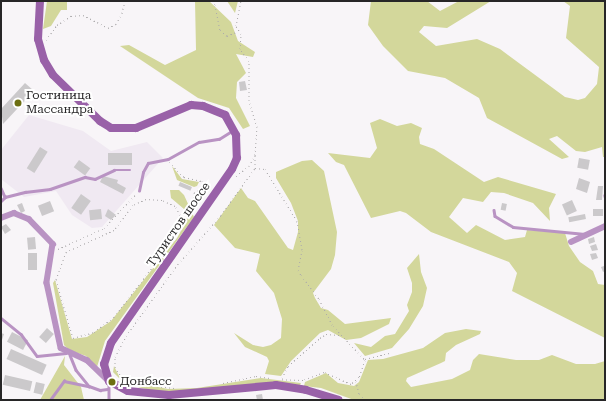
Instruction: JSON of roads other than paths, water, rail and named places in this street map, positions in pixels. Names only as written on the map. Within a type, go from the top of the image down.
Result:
[{"type":"main road","name":"Туристов шоссе","points":[[40,1],[40,49],[53,75],[88,113],[111,128],[136,128],[191,105],[203,106],[225,115],[234,130],[238,146],[237,158],[226,179],[111,343],[104,364]]},
{"type":"main road","points":[[104,364],[108,385],[128,391],[169,395],[276,385],[306,390],[339,400]]},
{"type":"street","points":[[1,218],[14,213],[29,219],[53,244],[47,283],[61,348],[68,354],[78,355],[96,371],[108,385]]},
{"type":"street","points":[[571,242],[605,226]]},
{"type":"lane","points":[[139,191],[143,172],[148,163],[168,159],[199,142],[219,139],[234,130]]},
{"type":"lane","points":[[1,202],[5,197],[50,189],[85,177],[95,179],[114,170],[130,170]]},
{"type":"lane","points":[[1,188],[5,197]]},
{"type":"lane","points":[[494,210],[495,216],[513,226],[588,234]]},
{"type":"lane","points":[[1,318],[21,334],[37,356],[68,354],[76,370],[89,386]]},
{"type":"lane","points":[[96,371],[101,369],[104,364]]},
{"type":"lane","points":[[50,400],[64,381],[89,386],[100,390],[108,385],[109,400]]},
{"type":"place","name":"Гостиница Массандра","points":[[18,103]]},
{"type":"place","name":"Донбасс","points":[[112,382]]}]
